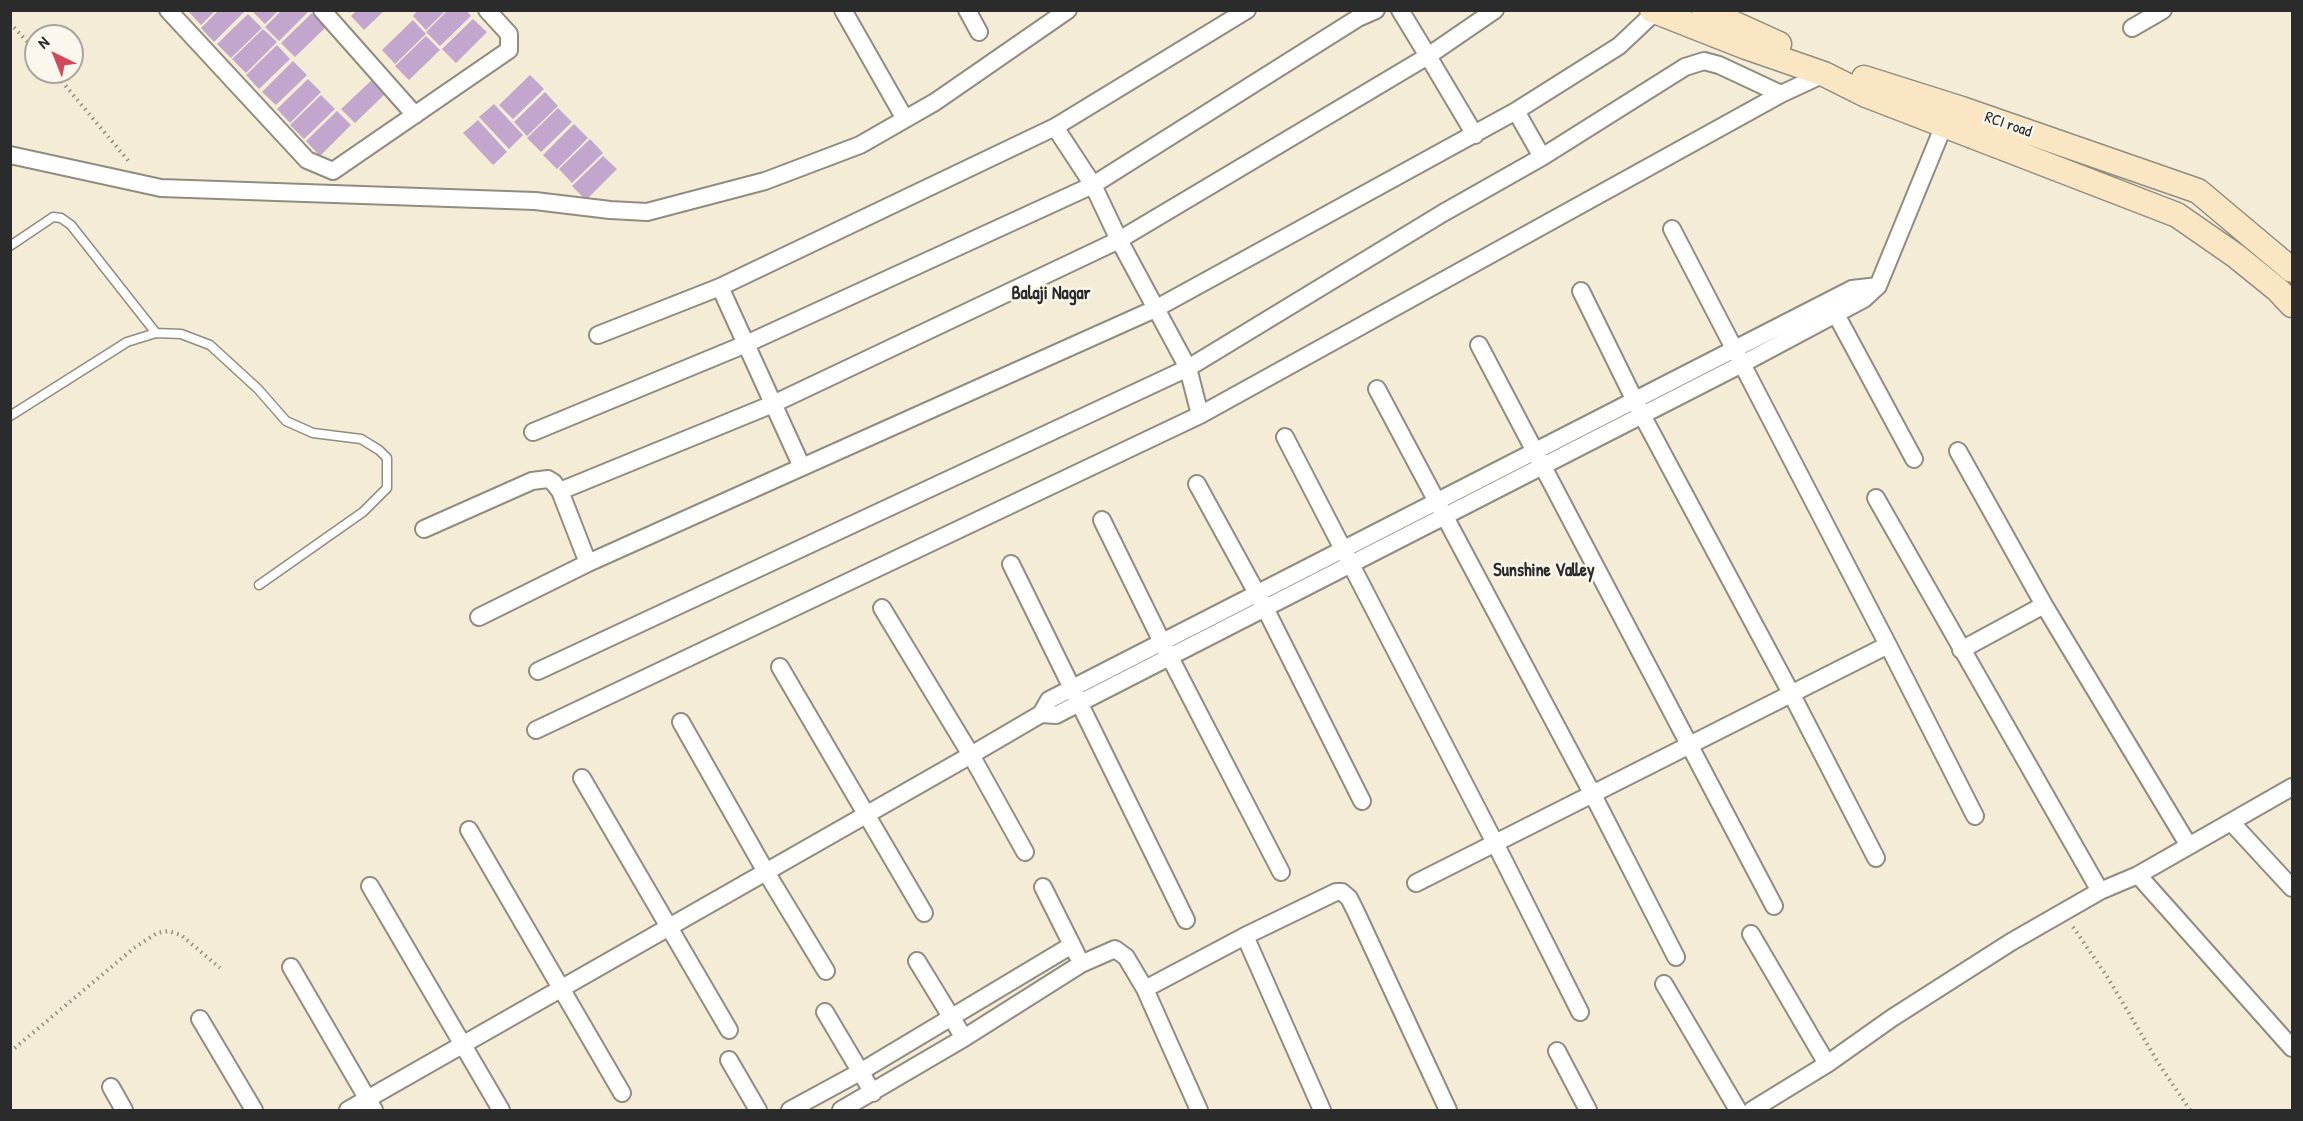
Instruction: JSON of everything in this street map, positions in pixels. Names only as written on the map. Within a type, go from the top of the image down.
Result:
[{"type":"main road","name":"RCI road","points":[[1704,10],[1840,71],[1962,109],[2198,191],[2292,270]]},
{"type":"main road","points":[[1654,11],[1824,74],[1866,95],[2177,215],[2236,256],[2278,290],[2292,305]]},
{"type":"street","points":[[168,10],[307,160],[333,171],[509,50],[509,34],[487,10]]},
{"type":"street","points":[[322,10],[415,115]]},
{"type":"street","points":[[843,10],[905,119]]},
{"type":"street","points":[[967,10],[980,32]]},
{"type":"street","points":[[10,155],[161,188],[536,201],[647,212],[765,180],[860,145],[935,102],[1068,10]]},
{"type":"street","points":[[598,335],[720,287],[1055,127],[1246,10]]},
{"type":"street","points":[[533,432],[746,344],[1093,185],[1354,14],[1376,10]]},
{"type":"street","points":[[1400,10],[1475,135]]},
{"type":"street","points":[[560,491],[773,404],[1119,240],[1428,56],[1495,10]]},
{"type":"street","points":[[2132,28],[2163,10]]},
{"type":"street","points":[[479,617],[588,563],[1155,309],[1516,111],[1620,46],[1654,11]]},
{"type":"street","points":[[538,671],[1188,368],[1443,213],[1542,157],[1684,67],[1696,62],[1719,66],[1782,94]]},
{"type":"street","points":[[536,730],[1200,415],[1782,94],[1824,74]]},
{"type":"street","points":[[1516,111],[1542,157]]},
{"type":"street","points":[[348,1110],[371,1105],[463,1045],[1041,714],[1056,716],[1076,696],[1346,556],[1832,308],[1864,299],[1878,286],[1944,125]]},
{"type":"street","points":[[1055,127],[1093,185],[1119,240],[1188,368],[1200,415]]},
{"type":"street","points":[[1672,230],[1975,816]]},
{"type":"street","points":[[720,287],[802,467]]},
{"type":"street","points":[[1581,291],[1638,407],[1876,858]]},
{"type":"street","points":[[1832,308],[1914,459]]},
{"type":"street","points":[[1479,345],[1774,906]]},
{"type":"street","points":[[1377,389],[1592,793],[1676,957]]},
{"type":"street","points":[[1285,437],[1580,1012]]},
{"type":"street","points":[[1958,451],[2044,606],[2189,846]]},
{"type":"street","points":[[424,529],[531,481],[548,479],[554,482],[560,491],[588,563]]},
{"type":"street","points":[[1197,484],[1261,601],[1362,801]]},
{"type":"street","points":[[1876,498],[2100,891]]},
{"type":"street","points":[[1102,520],[1166,650],[1281,872]]},
{"type":"street","points":[[1011,564],[1186,920]]},
{"type":"street","points":[[1962,650],[2044,606]]},
{"type":"street","points":[[882,608],[971,755],[1025,852]]},
{"type":"street","points":[[1416,884],[1888,645]]},
{"type":"street","points":[[780,667],[924,913]]},
{"type":"street","points":[[681,722],[766,872],[826,971]]},
{"type":"street","points":[[582,778],[729,1030]]},
{"type":"street","points":[[1752,1110],[1827,1064],[1892,1018],[2011,942],[2100,891],[2139,875],[2292,787]]},
{"type":"street","points":[[2231,822],[2292,888]]},
{"type":"street","points":[[469,830],[622,1093]]},
{"type":"street","points":[[2139,875],[2292,1048]]},
{"type":"street","points":[[370,886],[501,1110]]},
{"type":"street","points":[[1042,887],[1082,964]]},
{"type":"street","points":[[1145,989],[1245,936],[1336,892],[1345,894],[1448,1110]]},
{"type":"street","points":[[1751,934],[1827,1064]]},
{"type":"street","points":[[1245,936],[1322,1110]]},
{"type":"street","points":[[790,1110],[860,1072],[1072,945]]},
{"type":"street","points":[[841,1110],[964,1038],[1082,964],[1115,949],[1126,957],[1145,989],[1199,1110]]},
{"type":"street","points":[[917,960],[964,1038]]},
{"type":"street","points":[[291,967],[371,1105]]},
{"type":"street","points":[[1664,984],[1738,1110]]},
{"type":"street","points":[[825,1012],[873,1093]]},
{"type":"street","points":[[200,1018],[254,1110]]},
{"type":"street","points":[[1557,1051],[1588,1110]]},
{"type":"street","points":[[729,1060],[758,1110]]},
{"type":"street","points":[[111,1087],[124,1110]]},
{"type":"lane","points":[[10,246],[53,217],[61,218],[71,225],[156,333]]},
{"type":"lane","points":[[10,416],[127,342],[156,333],[181,334],[210,345],[258,389],[285,421],[313,433],[361,439],[379,450],[387,458],[387,488],[363,512],[259,585]]},
{"type":"path","points":[[10,23],[24,38]]},
{"type":"path","points":[[64,84],[119,148],[146,184]]},
{"type":"path","points":[[2062,912],[2108,978],[2159,1064],[2190,1110]]},
{"type":"path","points":[[10,1052],[134,948],[157,933],[168,931],[181,934],[220,968]]},
{"type":"building","points":[[187,10],[216,10],[201,25]]},
{"type":"building","points":[[219,10],[246,10],[214,42],[201,28]]},
{"type":"building","points":[[251,10],[279,10],[265,24]]},
{"type":"building","points":[[282,10],[310,10],[279,41],[265,27]]},
{"type":"building","points":[[357,10],[385,10],[364,30],[351,16]]},
{"type":"building","points":[[418,10],[446,10],[426,30],[413,16]]},
{"type":"building","points":[[448,10],[466,10],[471,16],[440,46],[426,32]]},
{"type":"building","points":[[312,13],[326,27],[295,57],[281,43]]},
{"type":"building","points":[[248,14],[262,28],[231,58],[217,44]]},
{"type":"building","points":[[473,19],[487,32],[456,63],[442,49]]},
{"type":"building","points":[[413,20],[426,34],[395,64],[382,50]]},
{"type":"building","points":[[263,29],[277,42],[246,73],[232,59]]},
{"type":"building","points":[[426,36],[440,50],[409,80],[395,66]]},
{"type":"building","points":[[277,45],[290,59],[259,89],[246,75]]},
{"type":"building","points":[[293,61],[307,75],[276,105],[262,92]]},
{"type":"building","points":[[530,75],[544,89],[513,119],[499,105]]},
{"type":"building","points":[[308,79],[321,92],[290,123],[277,109]]},
{"type":"building","points":[[373,79],[386,93],[355,123],[341,109]]},
{"type":"building","points":[[545,92],[558,106],[527,136],[514,122]]},
{"type":"building","points":[[321,95],[335,109],[304,139],[290,125]]},
{"type":"building","points":[[494,104],[523,135],[509,149],[479,117]]},
{"type":"building","points":[[558,108],[572,122],[541,152],[527,138]]},
{"type":"building","points":[[337,111],[351,125],[320,156],[306,141]]},
{"type":"building","points":[[478,120],[507,152],[493,165],[463,133]]},
{"type":"building","points":[[574,124],[588,138],[557,169],[543,155]]},
{"type":"building","points":[[590,139],[603,153],[572,183],[559,169]]},
{"type":"building","points":[[603,156],[617,169],[586,200],[572,186]]},
{"type":"district","name":"Balaji Nagar","points":[[1051,294]]},
{"type":"district","name":"Sunshine Valley","points":[[1544,571]]}]
